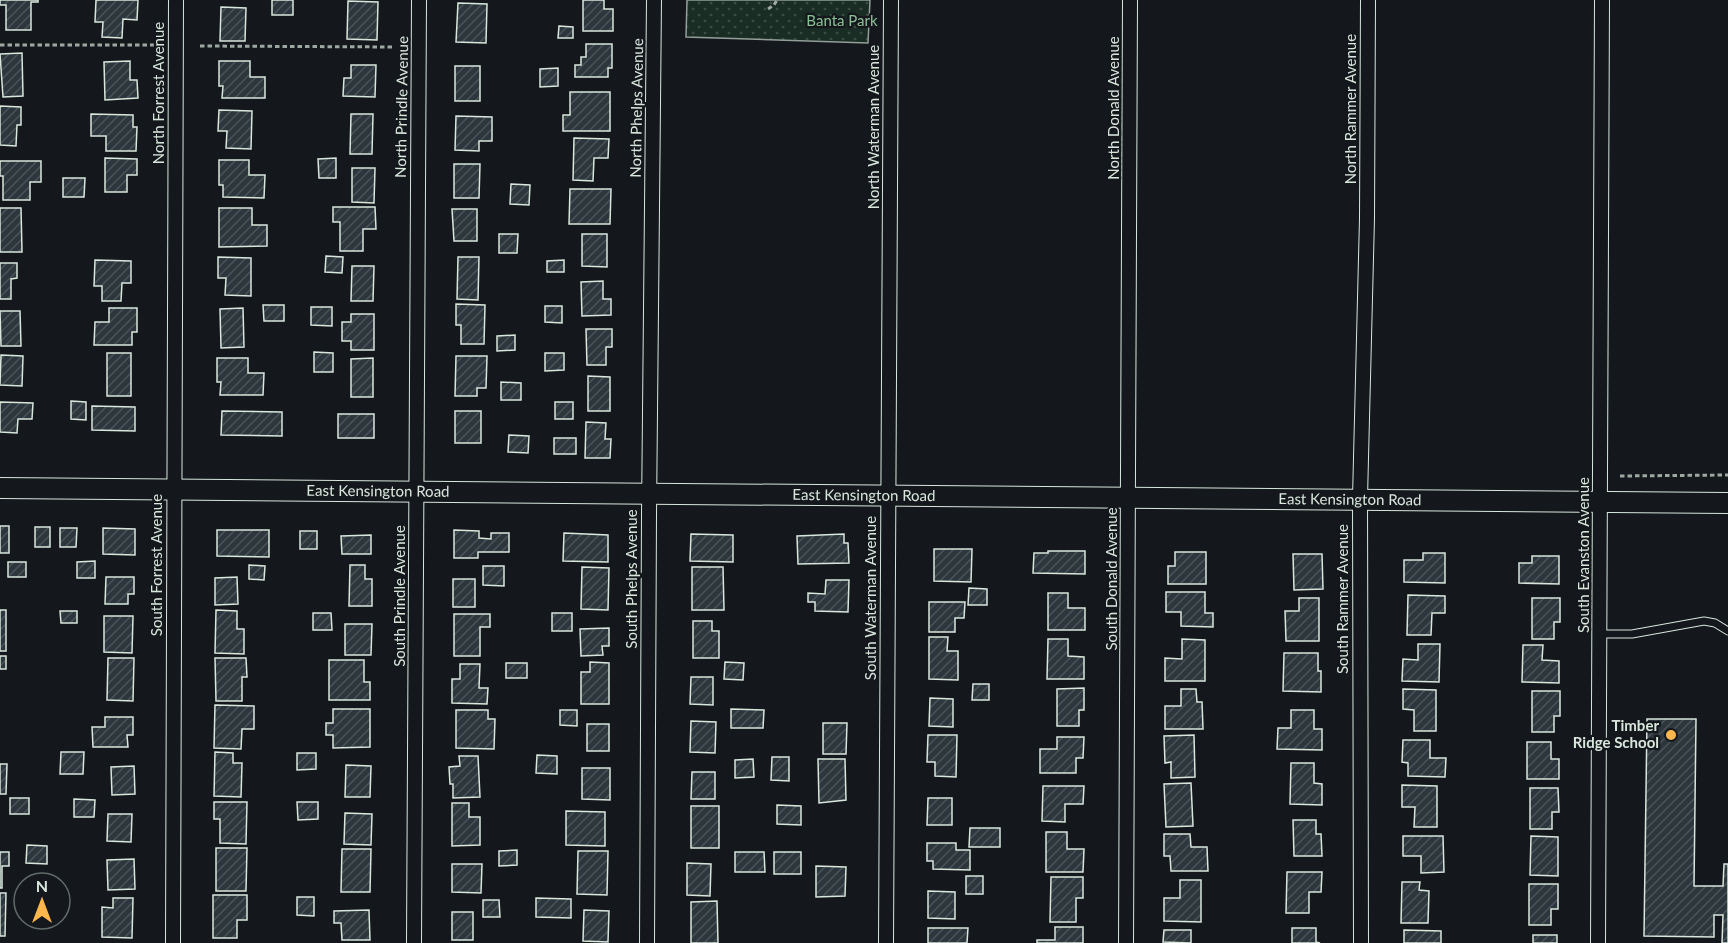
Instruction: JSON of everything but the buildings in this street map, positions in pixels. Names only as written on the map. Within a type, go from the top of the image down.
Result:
[{"type":"main road","name":"East Kensington Road","points":[[0,488],[1360,498],[1728,503]]},
{"type":"street","name":"North Forrest Avenue","points":[[175,187],[176,0]]},
{"type":"street","name":"North Prindle Avenue","points":[[417,214],[419,0]]},
{"type":"street","name":"North Phelps Avenue","points":[[652,216],[654,0]]},
{"type":"street","name":"North Waterman Avenue","points":[[890,217],[891,0]]},
{"type":"street","name":"North Donald Avenue","points":[[1130,0],[1130,216]]},
{"type":"street","name":"North Rammer Avenue","points":[[1366,218],[1368,0]]},
{"type":"street","name":"South Evanston Avenue","points":[[1598,943],[1602,0]]},
{"type":"street","name":"South Forrest Avenue","points":[[173,943],[175,187]]},
{"type":"street","name":"South Prindle Avenue","points":[[414,943],[418,490],[417,214]]},
{"type":"street","name":"South Phelps Avenue","points":[[647,943],[652,216]]},
{"type":"street","name":"South Donald Avenue","points":[[1126,943],[1130,216]]},
{"type":"street","name":"South Waterman Avenue","points":[[886,943],[890,217]]},
{"type":"street","name":"South Rammer Avenue","points":[[1361,943],[1360,498],[1366,218]]},
{"type":"lane","points":[[1600,634],[1632,634],[1704,621],[1715,623],[1728,631]]},
{"type":"path","points":[[768,9],[777,0]]},
{"type":"path","points":[[0,45],[157,45]]},
{"type":"path","points":[[200,46],[394,47]]},
{"type":"path","points":[[1620,476],[1728,475]]},
{"type":"green space","name":"Banta Park","points":[[687,0],[870,0],[868,43],[686,37]]},
{"type":"place","name":"Timber Ridge School","points":[[1671,735]]}]
